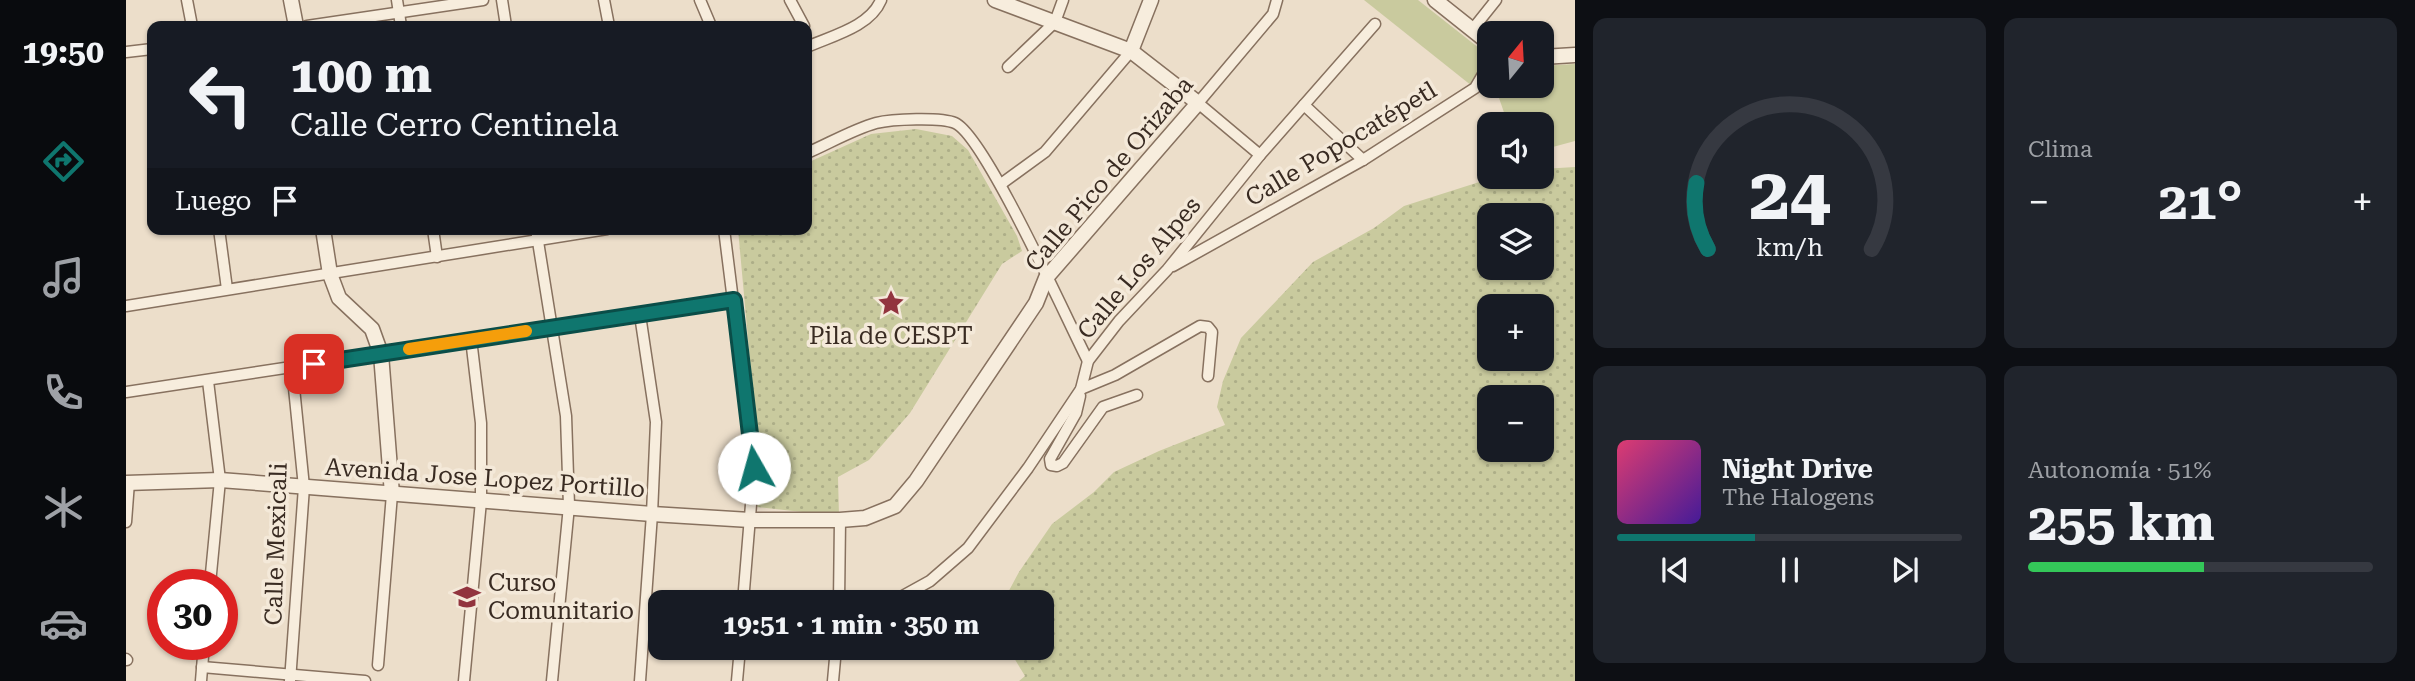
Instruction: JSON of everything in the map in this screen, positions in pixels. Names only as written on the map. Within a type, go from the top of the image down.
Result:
[{"type":"street","points":[[187,0],[190,21]]},
{"type":"street","points":[[291,0],[295,21]]},
{"type":"street","points":[[397,0],[400,21]]},
{"type":"street","points":[[345,21],[483,0]]},
{"type":"street","points":[[502,0],[505,21]]},
{"type":"street","points":[[604,0],[608,21]]},
{"type":"street","points":[[700,0],[709,21]]},
{"type":"street","points":[[790,0],[801,21]]},
{"type":"street","points":[[812,45],[859,24],[877,8],[881,0]]},
{"type":"street","points":[[995,0],[1130,51],[1198,103],[1259,155]]},
{"type":"street","points":[[1008,67],[1055,22],[1063,0]]},
{"type":"street","points":[[1001,184],[1045,152],[1130,51],[1151,0]]},
{"type":"street","name":"Calle Pico de Orizaba","points":[[840,520],[865,518],[895,506],[902,498],[1036,303],[1046,278],[1273,14],[1277,0]]},
{"type":"street","points":[[1435,0],[1477,34]]},
{"type":"street","points":[[1472,30],[1496,0]]},
{"type":"street","name":"Calle Los Alpes","points":[[914,590],[930,581],[968,548],[1028,468],[1081,389],[1088,361],[1119,321],[1167,270],[1259,155],[1375,24]]},
{"type":"street","points":[[126,52],[147,50]]},
{"type":"street","points":[[1554,56],[1575,55]]},
{"type":"street","name":"Calle Popocatépetl","points":[[1167,270],[1363,160],[1477,85]]},
{"type":"street","points":[[1304,105],[1363,160]]},
{"type":"street","points":[[812,151],[876,123],[940,119],[958,124],[968,134],[1001,184],[1088,361]]},
{"type":"street","points":[[220,235],[227,289]]},
{"type":"street","points":[[324,235],[330,274],[339,298],[372,329],[381,354],[392,494],[378,665]]},
{"type":"street","points":[[434,235],[437,257]]},
{"type":"street","points":[[537,235],[566,416],[569,506],[552,681]]},
{"type":"street","points":[[126,306],[572,235]]},
{"type":"street","points":[[725,235],[754,468],[744,590]]},
{"type":"street","points":[[126,392],[734,300]]},
{"type":"street","points":[[640,315],[656,422],[640,681]]},
{"type":"street","points":[[1137,395],[1103,407],[1063,463],[1057,466],[1051,464],[1050,459],[1076,412],[1081,389],[1115,375],[1200,326],[1208,327],[1212,332],[1208,376]]},
{"type":"street","points":[[464,681],[481,501],[481,423],[471,339]]},
{"type":"street","name":"Calle Mexicali","points":[[290,678],[304,487],[292,368]]},
{"type":"street","points":[[208,381],[220,480],[211,569]]},
{"type":"street","name":"Avenida Jose Lopez Portillo","points":[[127,483],[220,480],[652,514],[750,520],[840,520]]},
{"type":"street","points":[[126,522],[127,483]]},
{"type":"street","points":[[839,590],[840,520]]},
{"type":"street","points":[[201,681],[203,660]]},
{"type":"street","points":[[737,681],[739,660]]},
{"type":"street","points":[[833,681],[835,660]]},
{"type":"street","points":[[202,667],[290,678],[365,681]]},
{"type":"green space","points":[[1364,0],[1418,0],[1477,47],[1477,77],[1472,86]]},
{"type":"green space","points":[[1575,64],[1575,141],[1554,147],[1554,112],[1504,112],[1499,98],[1554,98],[1554,65]]},
{"type":"green space","points":[[916,129],[952,136],[968,150],[1017,236],[1022,251],[1002,264],[910,413],[869,460],[838,477],[839,516],[757,507],[762,492],[739,235],[812,235],[812,161],[871,134]]},
{"type":"green space","points":[[1575,167],[1575,681],[1019,681],[1025,676],[1015,660],[1054,660],[1054,590],[1009,590],[1052,524],[1094,492],[1114,472],[1225,425],[1217,407],[1223,381],[1241,338],[1313,262],[1374,228],[1404,206],[1477,183],[1477,189],[1554,189],[1554,168]]},
{"type":"slow traffic","points":[[409,349],[526,331]]},
{"type":"place","name":"Pila de CESPT","points":[[891,303]]},
{"type":"place","name":"Curso Comunitario","points":[[467,597]]},
{"type":"route","points":[[314,364],[734,300],[754,468]]}]
